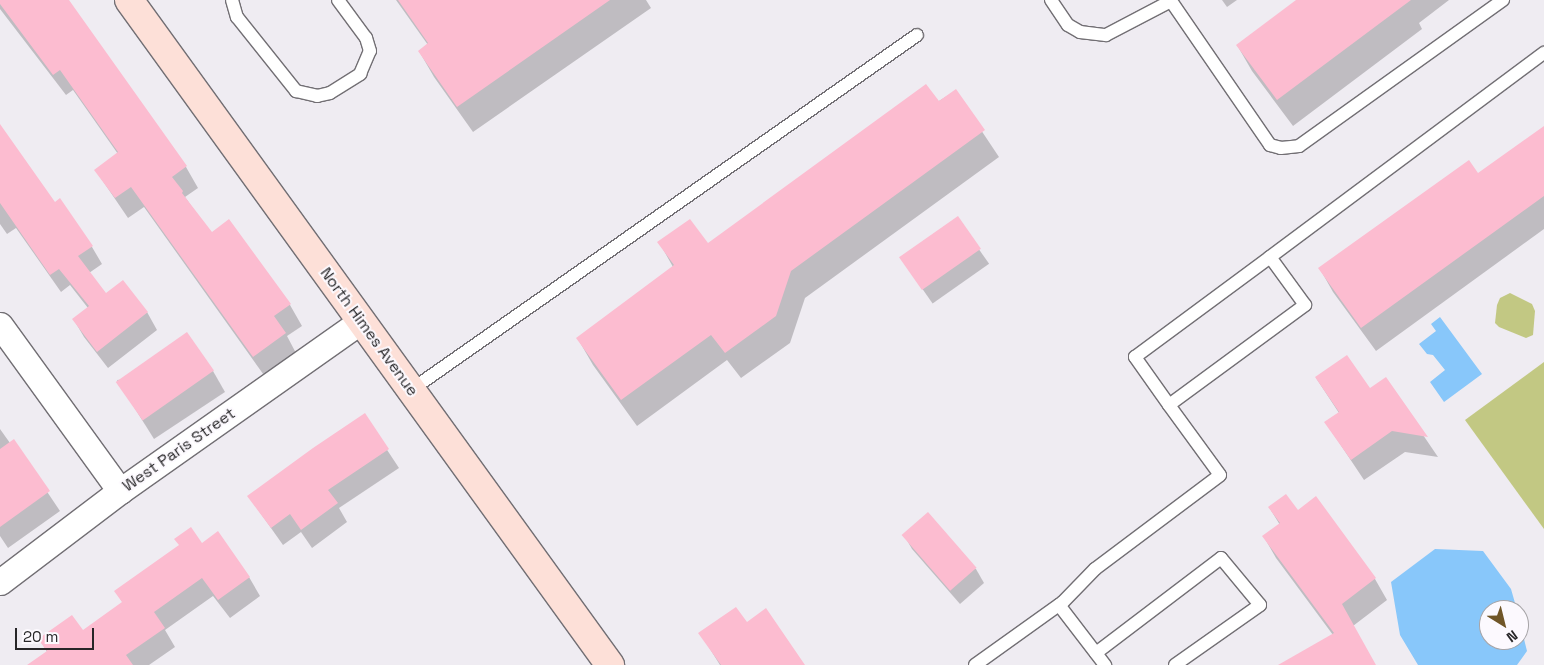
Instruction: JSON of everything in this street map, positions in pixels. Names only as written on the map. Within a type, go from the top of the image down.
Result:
[{"type":"street","name":"North Himes Avenue","points":[[129,0],[610,665]]},
{"type":"street","name":"West Paris Street","points":[[0,582],[120,491],[361,321]]},
{"type":"street","points":[[0,325],[120,491]]},
{"type":"lane","points":[[236,2],[237,17],[296,91],[317,96],[330,93],[360,74],[370,50],[366,38],[338,0]]},
{"type":"lane","points":[[1051,0],[1068,25],[1080,32],[1106,35],[1171,1],[1270,145],[1280,148],[1300,146],[1504,0]]},
{"type":"lane","points":[[411,390],[917,35]]},
{"type":"lane","points":[[975,665],[1059,605],[1095,569],[1220,475],[1135,357],[1544,53]]},
{"type":"lane","points":[[1169,405],[1305,305],[1270,258]]},
{"type":"lane","points":[[1096,653],[1221,558],[1260,605],[1175,665]]},
{"type":"lane","points":[[1059,605],[1105,665]]},
{"type":"green space","points":[[1510,293],[1532,304],[1535,311],[1533,335],[1526,338],[1499,327],[1495,323],[1497,305],[1500,298]]},
{"type":"green space","points":[[1544,362],[1544,529],[1465,420]]},
{"type":"water","points":[[1440,317],[1482,374],[1444,402],[1430,382],[1445,370],[1433,355],[1427,354],[1419,344],[1436,331],[1431,324]]},
{"type":"water","points":[[1435,549],[1483,551],[1511,589],[1514,600],[1479,600],[1479,650],[1527,651],[1517,665],[1418,665],[1400,635],[1391,582]]},
{"type":"building","points":[[0,0],[69,0],[187,166],[172,177],[183,191],[182,193],[212,232],[229,219],[291,304],[274,316],[286,333],[253,357],[131,187],[115,198],[94,170],[118,152],[60,70],[53,75],[0,4]]},
{"type":"building","points":[[398,0],[610,0],[457,107],[418,51],[428,43]]},
{"type":"building","points":[[1296,0],[1411,0],[1277,100],[1236,45]]},
{"type":"building","points":[[926,84],[939,101],[956,89],[985,130],[791,271],[776,316],[725,353],[711,335],[621,400],[576,338],[674,265],[657,242],[690,219],[708,243]]},
{"type":"building","points":[[0,124],[55,202],[60,198],[93,246],[78,256],[106,293],[123,280],[148,312],[97,352],[72,319],[89,306],[59,269],[50,275],[0,203]]},
{"type":"building","points":[[1544,126],[1544,196],[1361,328],[1318,268],[1469,160],[1478,173]]},
{"type":"building","points":[[958,216],[981,249],[922,290],[899,257]]},
{"type":"building","points":[[187,332],[214,371],[143,420],[116,382]]},
{"type":"building","points":[[1347,355],[1370,388],[1386,377],[1428,437],[1392,431],[1351,460],[1324,422],[1339,412],[1315,377]]},
{"type":"building","points":[[365,413],[389,449],[328,490],[338,503],[301,530],[290,514],[271,528],[247,496]]},
{"type":"building","points":[[14,439],[50,491],[0,527],[0,449]]},
{"type":"building","points":[[1286,494],[1298,510],[1316,496],[1376,578],[1342,604],[1376,665],[1278,665],[1334,633],[1262,536],[1280,523],[1268,507]]},
{"type":"building","points":[[928,512],[977,568],[950,591],[902,535]]},
{"type":"building","points":[[191,527],[202,543],[218,531],[250,577],[218,600],[202,578],[154,612],[165,628],[126,655],[133,665],[27,665],[47,651],[38,639],[72,615],[83,630],[122,602],[114,591],[179,545],[174,539]]},
{"type":"building","points":[[736,607],[747,622],[766,608],[805,665],[721,665],[698,633]]}]
